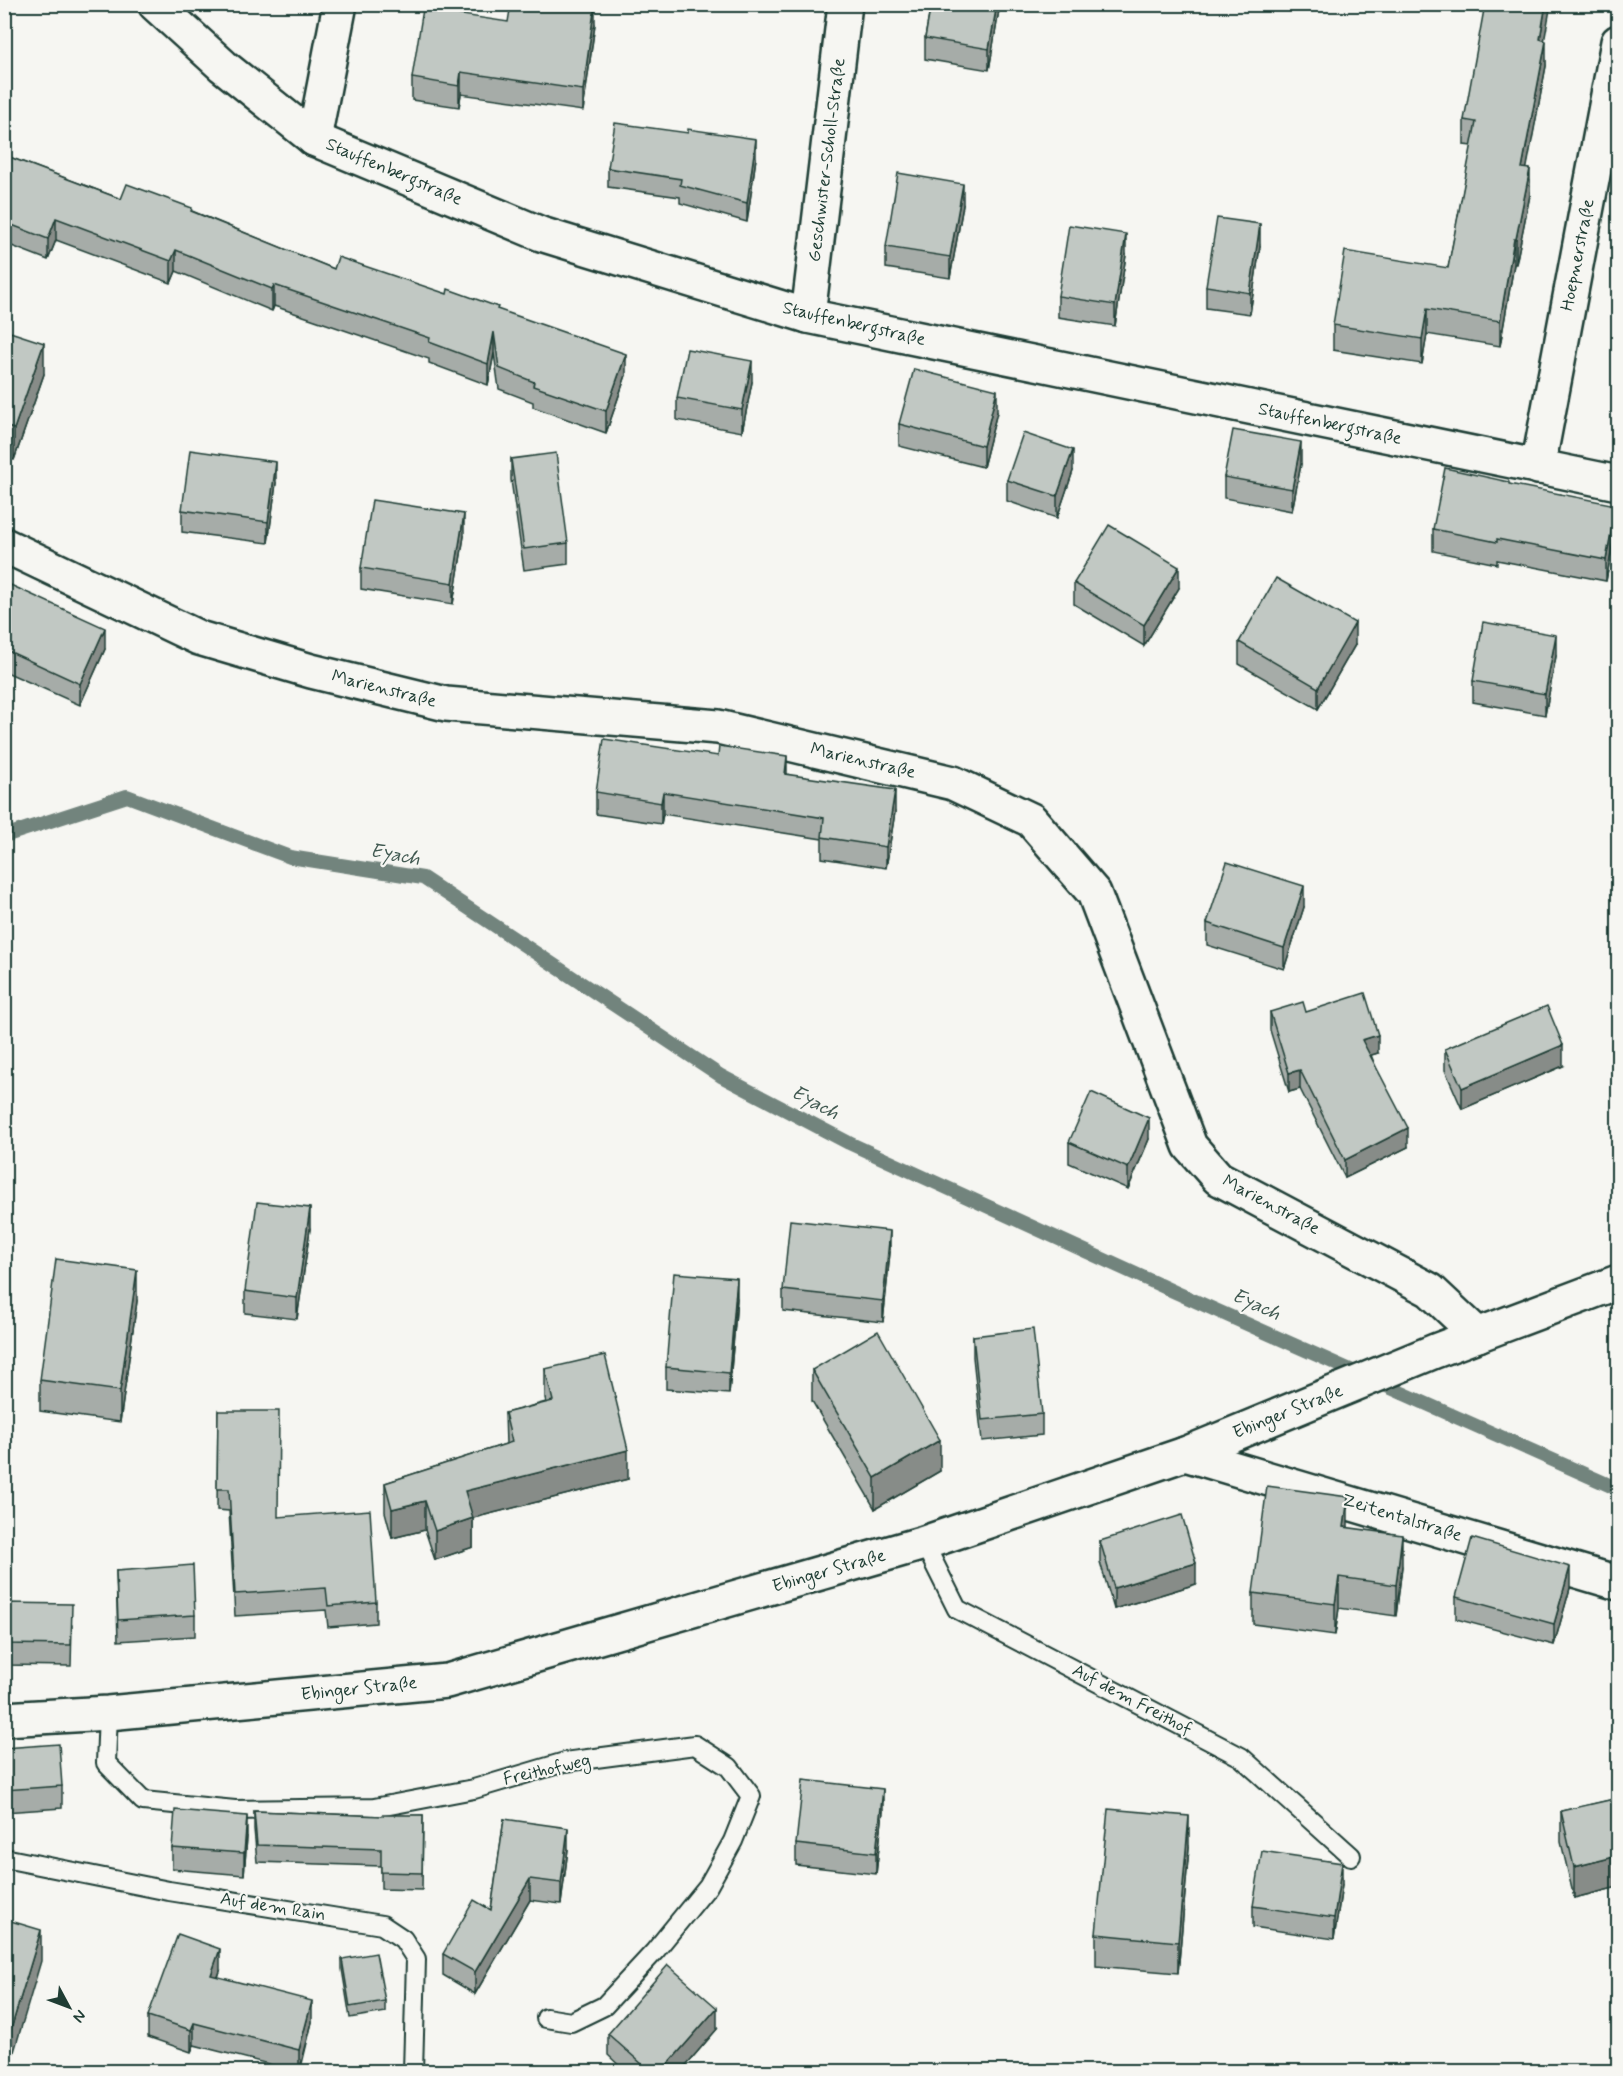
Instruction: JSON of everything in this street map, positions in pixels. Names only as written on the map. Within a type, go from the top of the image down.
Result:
[{"type":"street","name":"Stauffenbergstraße","points":[[155,4],[223,66],[314,139],[542,234],[808,316],[1618,483]]},
{"type":"street","points":[[314,139],[340,4]]},
{"type":"street","name":"Geschwister-Scholl-Straße","points":[[808,316],[845,4]]},
{"type":"street","name":"Hoepnerstraße","points":[[1538,467],[1618,42]]},
{"type":"street","name":"Marienstraße","points":[[4,545],[199,638],[311,671],[446,704],[718,727],[953,783],[1031,820],[1094,893],[1190,1146],[1218,1178],[1430,1290],[1478,1335]]},
{"type":"street","name":"Ebinger Straße","points":[[4,1719],[108,1713],[447,1681],[924,1543],[1185,1454],[1434,1351],[1618,1282]]},
{"type":"street","name":"Zeitentalstraße","points":[[1185,1454],[1618,1583]]},
{"type":"lane","name":"Auf dem Freithof","points":[[924,1543],[957,1609],[1241,1757],[1351,1856]]},
{"type":"lane","name":"Freithofweg","points":[[108,1713],[106,1763],[143,1801],[235,1810],[374,1808],[474,1789],[565,1762],[695,1745],[729,1767],[751,1796],[733,1841],[708,1886],[655,1951],[604,2006],[572,2022],[546,2018]]},
{"type":"lane","name":"Auf dem Rain","points":[[4,1858],[169,1891],[382,1925],[403,1939],[416,1959],[413,2072]]},
{"type":"building","points":[[511,4],[595,4],[583,90],[461,72],[459,86],[412,78],[423,9],[508,22]]},
{"type":"building","points":[[931,4],[997,4],[989,49],[925,38]]},
{"type":"building","points":[[1485,4],[1546,4],[1540,39],[1546,41],[1522,168],[1530,169],[1516,239],[1514,239],[1500,321],[1427,309],[1422,339],[1333,325],[1345,251],[1448,268],[1476,122],[1464,120]]},
{"type":"building","points":[[615,123],[688,133],[688,129],[756,139],[747,203],[680,185],[681,179],[608,168]]},
{"type":"building","points":[[4,155],[121,199],[127,184],[192,208],[191,211],[334,269],[338,257],[447,294],[448,289],[498,307],[497,309],[626,354],[606,411],[533,386],[534,382],[499,368],[494,332],[488,364],[429,342],[430,338],[274,285],[272,289],[176,250],[171,261],[56,218],[48,239],[4,222]]},
{"type":"building","points":[[898,173],[963,184],[950,257],[886,247]]},
{"type":"building","points":[[1217,218],[1260,224],[1250,293],[1206,286]]},
{"type":"building","points":[[1069,225],[1126,234],[1115,305],[1058,296]]},
{"type":"building","points":[[4,330],[44,343],[14,429],[4,426]]},
{"type":"building","points":[[687,349],[752,361],[742,410],[677,398]]},
{"type":"building","points":[[914,369],[997,390],[983,446],[899,424]]},
{"type":"building","points":[[1233,430],[1301,442],[1292,489],[1224,477]]},
{"type":"building","points":[[1023,433],[1073,450],[1057,496],[1007,480]]},
{"type":"building","points":[[190,450],[276,462],[268,522],[182,510]]},
{"type":"building","points":[[556,453],[568,543],[524,549],[511,459]]},
{"type":"building","points":[[1445,468],[1509,482],[1509,484],[1616,505],[1606,560],[1433,529]]},
{"type":"building","points":[[372,500],[464,514],[453,583],[361,568]]},
{"type":"building","points":[[1109,525],[1179,567],[1144,625],[1074,583]]},
{"type":"building","points":[[1276,578],[1355,623],[1318,688],[1239,642]]},
{"type":"building","points":[[4,582],[105,628],[80,684],[4,649]]},
{"type":"building","points":[[1483,622],[1556,635],[1545,694],[1473,681]]},
{"type":"building","points":[[604,739],[718,756],[719,746],[787,756],[785,774],[895,790],[886,847],[822,837],[824,818],[663,792],[661,803],[596,792]]},
{"type":"building","points":[[1227,862],[1304,886],[1284,948],[1207,923]]},
{"type":"building","points":[[1365,993],[1378,1035],[1362,1040],[1408,1128],[1345,1160],[1300,1070],[1289,1073],[1270,1012],[1303,1002],[1306,1012]]},
{"type":"building","points":[[1547,1006],[1563,1045],[1462,1088],[1445,1049]]},
{"type":"building","points":[[1091,1092],[1149,1118],[1128,1168],[1069,1142]]},
{"type":"building","points":[[257,1202],[310,1208],[297,1298],[245,1291]]},
{"type":"building","points":[[790,1220],[890,1231],[883,1301],[783,1290]]},
{"type":"building","points":[[56,1259],[137,1270],[120,1391],[40,1380]]},
{"type":"building","points":[[674,1273],[737,1278],[729,1373],[666,1367]]},
{"type":"building","points":[[1033,1329],[1042,1414],[982,1420],[973,1336]]},
{"type":"building","points":[[878,1331],[940,1440],[875,1478],[812,1370]]},
{"type":"building","points":[[605,1355],[628,1450],[465,1491],[473,1518],[435,1531],[425,1501],[392,1509],[385,1483],[512,1442],[505,1413],[553,1401],[545,1369]]},
{"type":"building","points":[[218,1411],[279,1411],[278,1517],[370,1510],[376,1602],[328,1606],[326,1588],[235,1594],[229,1489],[217,1489]]},
{"type":"building","points":[[1267,1486],[1348,1497],[1344,1527],[1402,1535],[1396,1585],[1339,1577],[1335,1604],[1253,1593]]},
{"type":"building","points":[[1182,1515],[1196,1563],[1114,1588],[1100,1541]]},
{"type":"building","points":[[1472,1538],[1570,1567],[1554,1624],[1456,1597]]},
{"type":"building","points":[[193,1565],[195,1615],[118,1620],[116,1571]]},
{"type":"building","points":[[4,1603],[72,1604],[71,1645],[4,1644]]},
{"type":"building","points":[[59,1744],[62,1786],[4,1790],[4,1748]]},
{"type":"building","points":[[1618,1759],[1618,1782],[1613,1760]]},
{"type":"building","points":[[803,1780],[883,1789],[876,1853],[796,1844]]},
{"type":"building","points":[[1618,1798],[1618,1856],[1574,1867],[1561,1811]]},
{"type":"building","points":[[1108,1809],[1189,1816],[1178,1942],[1096,1934]]},
{"type":"building","points":[[175,1810],[247,1816],[244,1853],[172,1848]]},
{"type":"building","points":[[254,1811],[382,1816],[423,1815],[422,1873],[381,1872],[381,1849],[257,1845]]},
{"type":"building","points":[[504,1819],[568,1828],[561,1883],[530,1879],[475,1972],[443,1954],[474,1900],[491,1910]]},
{"type":"building","points":[[1262,1851],[1342,1863],[1334,1918],[1253,1906]]},
{"type":"building","points":[[4,1919],[41,1930],[4,2052]]},
{"type":"building","points":[[178,1934],[220,1949],[211,1975],[312,2001],[299,2050],[194,2023],[191,2030],[148,2016]]},
{"type":"building","points":[[376,1953],[385,2001],[350,2007],[342,1959]]},
{"type":"building","points":[[668,1965],[717,2008],[661,2072],[651,2072],[608,2034]]},
{"type":"waterway","name":"Eyach","points":[[4,836],[127,796],[290,857],[423,878],[721,1076],[849,1143],[1175,1292],[1618,1489]]}]
